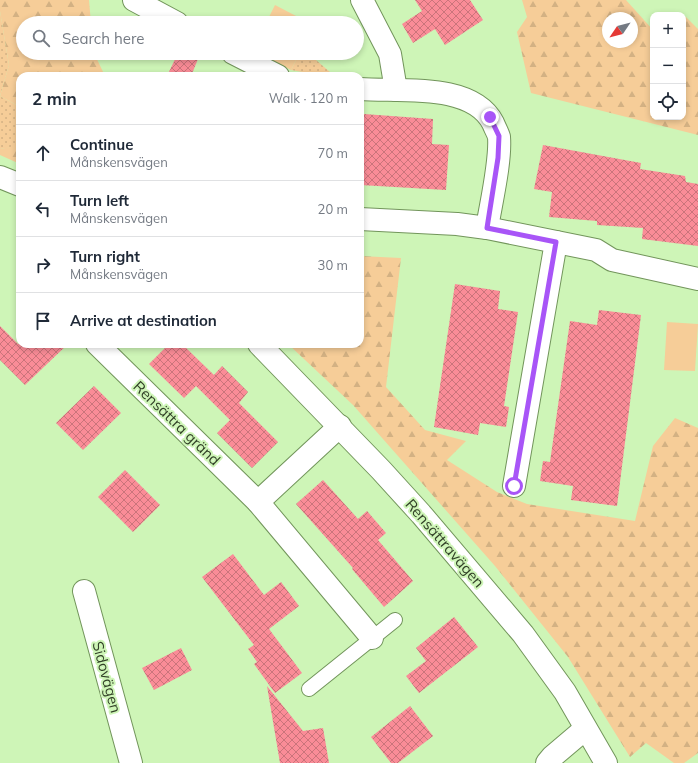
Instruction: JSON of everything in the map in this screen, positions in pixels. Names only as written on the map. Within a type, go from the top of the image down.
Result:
[{"type":"street","points":[[134,0],[164,16]]},
{"type":"street","points":[[362,0],[390,54],[396,90]]},
{"type":"street","points":[[247,60],[270,72]]},
{"type":"street","points":[[364,89],[447,93],[474,103],[490,117],[499,136],[498,158],[487,228]]},
{"type":"street","points":[[0,177],[16,183]]},
{"type":"street","points":[[364,219],[457,224],[487,228],[596,250],[612,260],[698,279]]},
{"type":"street","points":[[514,486],[556,242]]},
{"type":"street","name":"Rensättra gränd","points":[[101,348],[258,502],[372,638]]},
{"type":"street","name":"Rensättravägen","points":[[263,348],[340,426],[421,514],[523,634],[565,692],[606,763]]},
{"type":"street","points":[[258,502],[340,426]]},
{"type":"street","name":"Sidovägen","points":[[84,591],[131,763]]},
{"type":"street","points":[[547,763],[585,729]]},
{"type":"lane","points":[[309,690],[395,620]]},
{"type":"green space","points":[[0,0],[89,0],[90,16],[16,16],[16,60],[97,60],[103,72],[16,72],[16,105],[0,96],[9,65],[0,11]]},
{"type":"green space","points":[[522,0],[626,0],[637,12],[602,12],[602,48],[638,48],[638,13],[650,27],[650,120],[686,120],[686,17],[698,29],[698,135],[531,93],[517,32],[527,17]]},
{"type":"green space","points":[[275,5],[296,16],[270,16]]},
{"type":"green space","points":[[0,11],[9,65],[0,96]]},
{"type":"green space","points":[[272,60],[296,60],[291,70]]},
{"type":"green space","points":[[296,60],[316,60],[330,72],[304,72],[291,70]]},
{"type":"green space","points":[[0,96],[16,105],[16,147],[0,149]]},
{"type":"green space","points":[[16,146],[16,162],[0,155],[0,149]]},
{"type":"green space","points":[[364,256],[401,258],[386,387],[425,430],[466,441],[447,460],[497,492],[527,504],[635,521],[653,446],[675,418],[698,428],[698,753],[684,763],[674,763],[646,743],[630,757],[568,657],[495,566],[353,405],[292,348],[364,348]]},
{"type":"green space","points":[[667,322],[698,324],[695,371],[664,370]]},
{"type":"building","points":[[415,0],[470,0],[483,20],[445,45],[435,29],[413,43],[402,24],[422,11]]},
{"type":"building","points":[[175,60],[198,60],[193,72],[169,72]]},
{"type":"building","points":[[364,114],[433,119],[432,144],[449,145],[446,190],[364,185]]},
{"type":"building","points":[[543,145],[641,163],[640,169],[685,176],[686,182],[698,184],[698,246],[642,239],[643,228],[597,225],[597,221],[549,217],[552,192],[534,189]]},
{"type":"building","points":[[455,284],[500,291],[498,309],[518,312],[504,406],[509,407],[506,427],[480,423],[478,435],[434,427]]},
{"type":"building","points":[[599,310],[641,315],[617,506],[571,500],[573,486],[540,481],[543,461],[550,462],[570,321],[597,325]]},
{"type":"building","points":[[0,326],[16,342],[16,348],[64,348],[25,385],[0,360]]},
{"type":"building","points":[[165,348],[186,348],[214,375],[222,366],[248,392],[239,403],[278,442],[252,468],[217,433],[230,420],[196,386],[184,398],[149,364]]},
{"type":"building","points":[[94,386],[121,413],[83,450],[56,423]]},
{"type":"building","points":[[125,470],[160,505],[133,532],[98,497]]},
{"type":"building","points":[[323,480],[358,519],[367,511],[386,533],[378,540],[413,581],[384,607],[352,569],[353,568],[296,504]]},
{"type":"building","points":[[233,554],[264,595],[281,582],[299,606],[269,629],[302,673],[275,693],[254,664],[257,662],[248,649],[254,645],[202,577]]},
{"type":"building","points":[[454,617],[478,647],[419,693],[406,676],[426,661],[416,648]]},
{"type":"building","points":[[181,648],[192,670],[154,690],[142,668]]},
{"type":"building","points":[[267,686],[303,731],[323,728],[329,763],[280,763]]},
{"type":"building","points":[[410,706],[433,736],[398,763],[391,763],[371,737]]},
{"type":"route","points":[[490,117],[499,136],[498,158],[487,228],[556,242],[514,486]]}]
